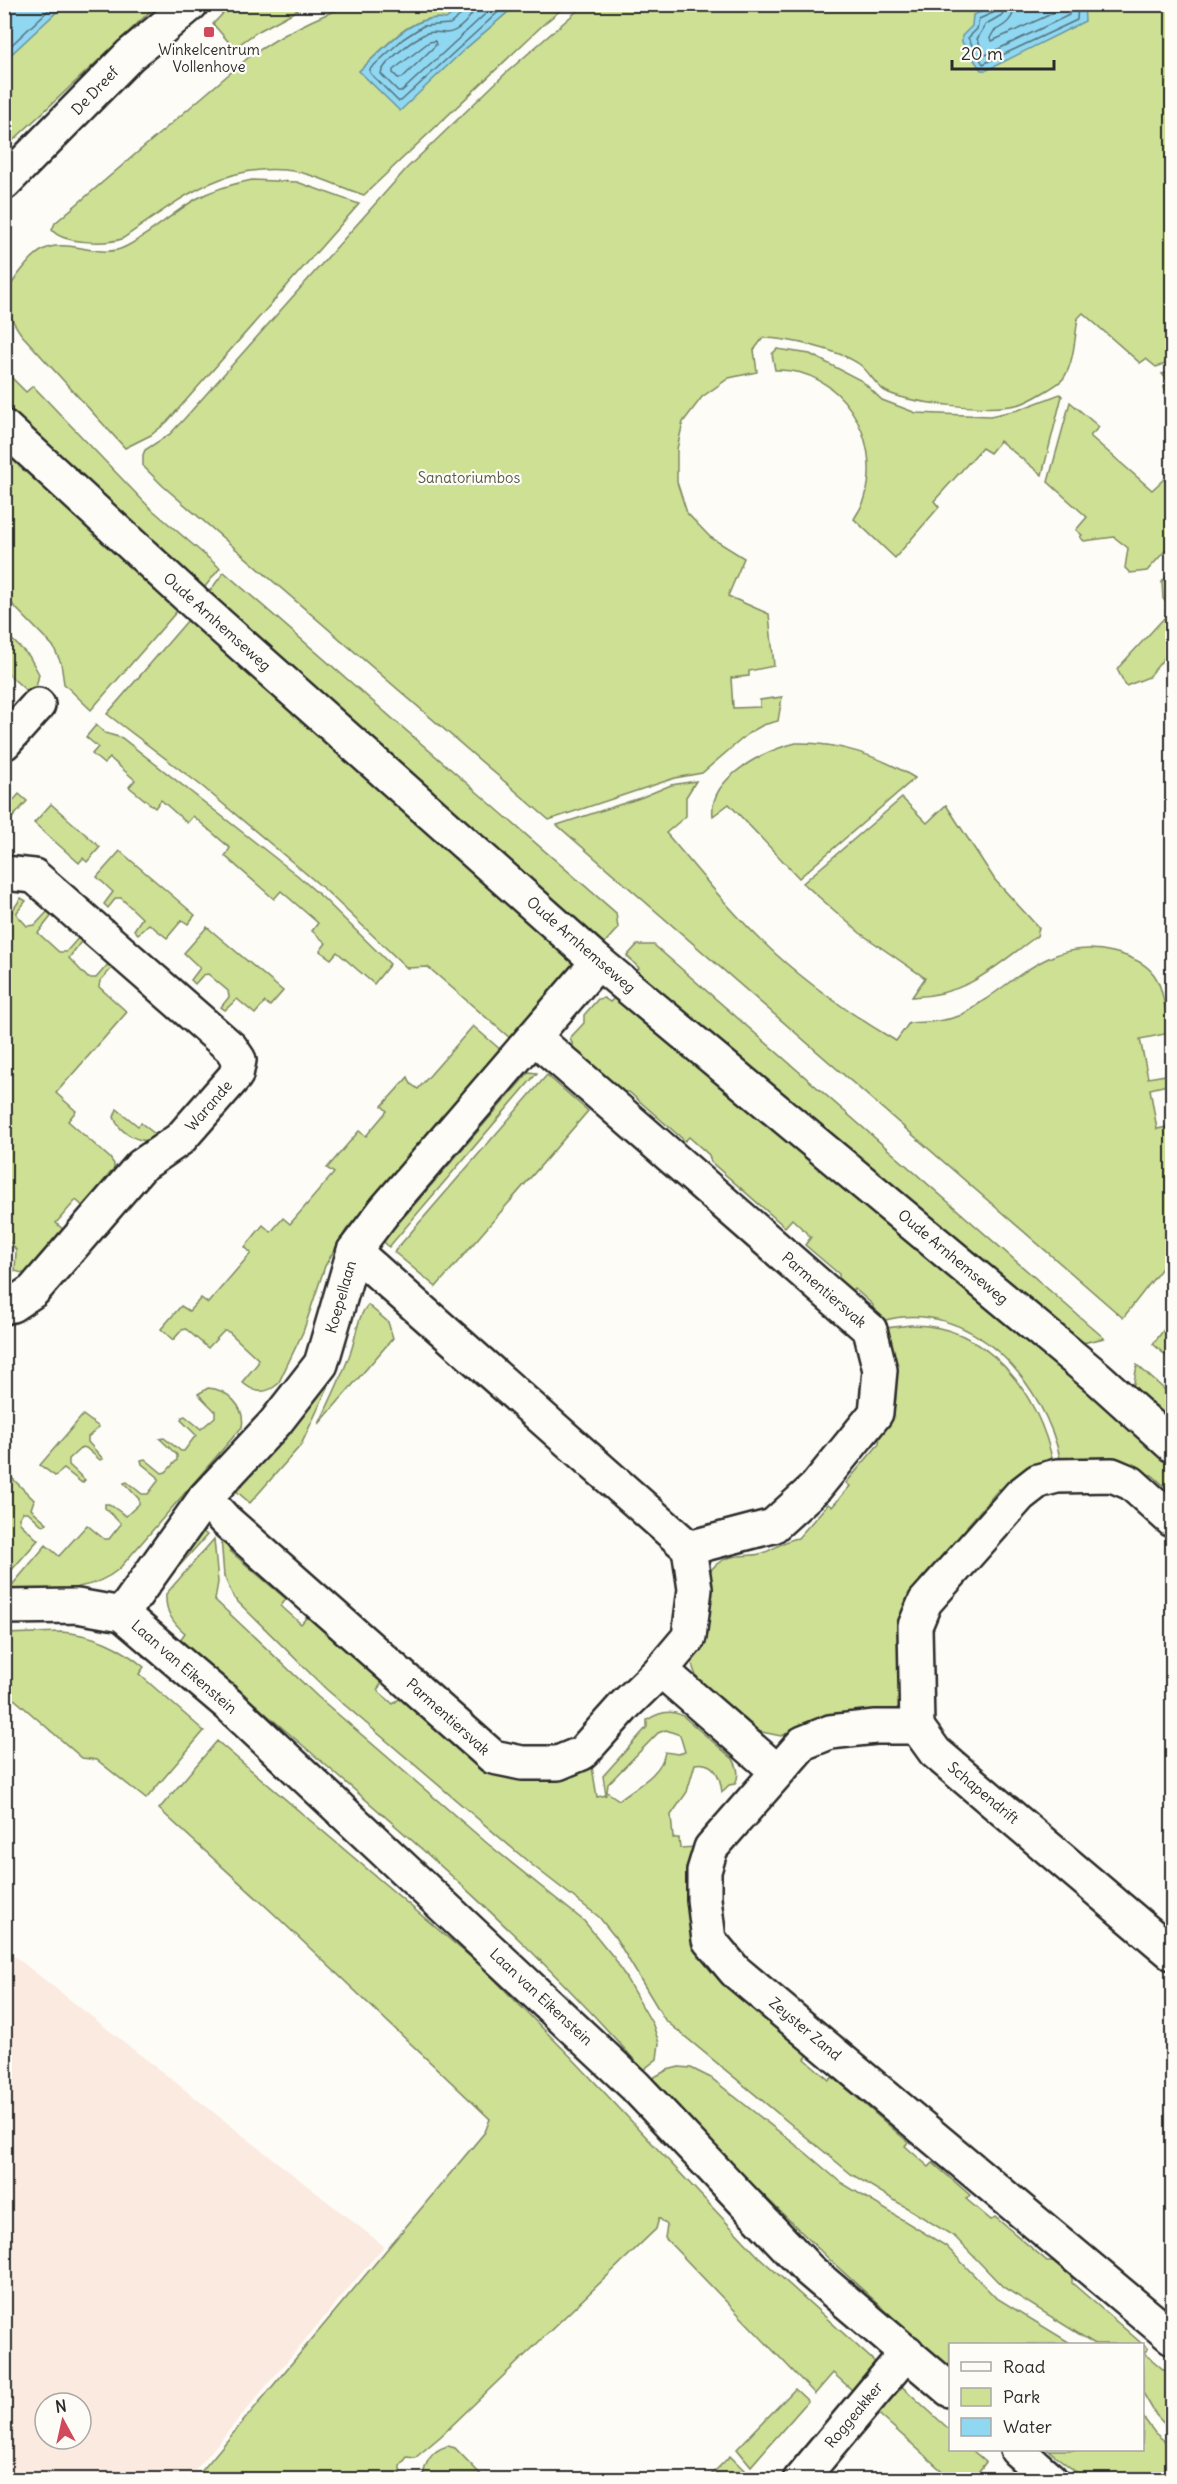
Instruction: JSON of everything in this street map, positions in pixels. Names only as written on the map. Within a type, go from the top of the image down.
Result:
[{"type":"street","name":"De Dreef","points":[[4,183],[130,55],[191,4]]},
{"type":"street","name":"Oude Arnhemseweg","points":[[4,427],[195,603],[598,962],[1098,1378],[1173,1445]]},
{"type":"street","points":[[4,743],[38,705]]},
{"type":"street","name":"Warande","points":[[4,873],[34,876],[231,1048],[239,1060],[236,1075],[180,1139],[141,1166],[33,1292],[12,1305],[4,1307]]},
{"type":"street","name":"Koepellaan","points":[[122,1614],[205,1498],[275,1423],[321,1364],[354,1251],[385,1210],[598,962]]},
{"type":"street","name":"Parmentiersvak","points":[[205,1498],[225,1520],[493,1757],[522,1763],[558,1763],[582,1753],[689,1637],[695,1589],[689,1548],[773,1526],[816,1487],[876,1413],[880,1370],[870,1330],[534,1036]]},
{"type":"street","points":[[354,1251],[689,1548]]},
{"type":"street","points":[[661,1670],[777,1771],[803,1743],[830,1732],[875,1727],[917,1727],[915,1626],[925,1602],[1020,1496],[1038,1481],[1057,1476],[1112,1475],[1131,1483],[1173,1520]]},
{"type":"street","points":[[4,1607],[77,1606],[122,1614]]},
{"type":"street","name":"Laan van Eikenstein","points":[[122,1614],[228,1704],[634,2086],[809,2270],[949,2388]]},
{"type":"street","name":"Schapendrift","points":[[917,1727],[935,1752],[1173,1953]]},
{"type":"street","name":"Zeyster Zand","points":[[777,1771],[711,1848],[704,1871],[704,1899],[709,1940],[735,1971],[1173,2337]]},
{"type":"street","name":"Roggeakker","points":[[800,2480],[907,2352]]},
{"type":"street","points":[[1018,2451],[1051,2480]]},
{"type":"shaded area","points":[[4,1948],[384,2246],[188,2479],[5,2479]]},
{"type":"green space","points":[[64,5],[157,5],[5,148],[4,60]]},
{"type":"green space","points":[[231,5],[307,5],[257,32],[234,48],[213,24]]},
{"type":"green space","points":[[351,5],[464,5],[446,19],[433,18],[409,27],[398,34],[359,71],[465,49],[516,5],[567,5],[545,23],[364,195],[295,171],[261,170],[239,173],[198,189],[122,239],[85,242],[65,238],[52,230],[55,223],[249,57],[298,27]]},
{"type":"green space","name":"Sanatoriumbos","points":[[584,5],[1172,5],[1172,362],[1156,367],[1146,359],[1140,363],[1083,313],[1078,318],[1070,366],[1060,382],[1020,404],[972,407],[931,403],[896,396],[881,388],[859,364],[839,354],[799,343],[763,338],[754,350],[757,372],[729,378],[702,397],[683,422],[677,449],[677,482],[687,513],[710,537],[744,558],[728,596],[769,614],[774,666],[749,671],[749,676],[731,678],[733,708],[760,707],[760,700],[782,697],[778,721],[763,725],[749,733],[702,773],[675,778],[549,820],[163,486],[143,466],[143,455],[145,450],[170,434],[185,418],[407,168],[507,72]]},
{"type":"green space","points":[[252,180],[297,182],[359,204],[167,422],[151,435],[125,448],[21,334],[7,306],[8,292],[30,260],[46,248],[69,246],[99,251],[118,250],[136,241],[203,195]]},
{"type":"green space","points":[[777,349],[810,354],[862,381],[882,400],[916,413],[990,416],[1018,410],[1060,394],[1062,396],[1042,475],[1000,441],[990,453],[982,448],[934,501],[939,507],[895,558],[854,519],[864,501],[869,475],[868,452],[862,430],[851,410],[837,393],[819,380],[798,372],[775,370],[772,354]]},
{"type":"green space","points":[[4,370],[26,392],[33,386],[149,507],[220,568],[204,588],[5,415]]},
{"type":"green space","points":[[1172,371],[1172,395],[1163,387],[1169,382],[1162,374]]},
{"type":"green space","points":[[1070,402],[1099,427],[1090,436],[1152,490],[1164,479],[1172,486],[1172,543],[1147,571],[1130,573],[1125,568],[1128,548],[1114,537],[1084,541],[1080,537],[1082,535],[1076,530],[1087,517],[1048,482]]},
{"type":"green space","points":[[4,447],[177,596],[170,604],[178,610],[91,710],[64,684],[61,663],[53,646],[5,597]]},
{"type":"green space","points":[[1172,570],[1172,607],[1163,599],[1162,582]]},
{"type":"green space","points":[[224,572],[616,913],[618,928],[600,948],[436,802],[315,686],[209,592]]},
{"type":"green space","points":[[1166,616],[1172,621],[1172,648],[1149,677],[1126,686],[1117,669]]},
{"type":"green space","points":[[188,620],[572,960],[573,967],[555,993],[548,995],[511,1039],[428,967],[407,968],[322,887],[203,787],[107,714]]},
{"type":"green space","points":[[4,632],[29,656],[39,674],[36,688],[30,694],[8,674],[5,678]]},
{"type":"green space","points":[[96,725],[105,733],[122,738],[297,875],[323,898],[390,964],[374,984],[337,952],[331,959],[320,951],[326,943],[312,931],[318,923],[281,891],[274,899],[225,856],[230,848],[193,816],[187,823],[161,800],[155,808],[129,787],[135,780],[110,758],[104,764],[92,754],[98,747],[86,737]]},
{"type":"green space","points":[[796,743],[827,745],[858,752],[887,763],[915,778],[799,878],[729,804],[713,816],[714,802],[729,778],[755,759]]},
{"type":"green space","points":[[696,781],[686,797],[686,816],[666,833],[738,917],[779,957],[827,996],[896,1041],[909,1023],[941,1021],[959,1016],[1030,968],[1060,954],[1094,949],[1113,952],[1130,957],[1151,971],[1161,991],[1170,1033],[1140,1039],[1148,1078],[1172,1074],[1172,1084],[1150,1089],[1157,1129],[1172,1126],[1172,1259],[1169,1259],[1123,1318],[557,825],[640,798],[671,785]]},
{"type":"green space","points":[[19,794],[27,801],[5,826],[5,810]]},
{"type":"green space","points":[[902,798],[927,823],[946,805],[995,880],[1039,928],[1037,936],[980,977],[950,991],[932,995],[912,997],[925,978],[860,933],[803,883]]},
{"type":"green space","points":[[51,804],[100,847],[87,862],[83,858],[79,863],[34,823]]},
{"type":"green space","points":[[120,851],[195,915],[188,924],[182,920],[167,938],[149,924],[138,934],[134,930],[142,918],[121,898],[116,898],[108,908],[104,904],[113,892],[97,877]]},
{"type":"green space","points":[[21,898],[26,901],[17,915],[27,926],[35,925],[49,910],[53,914],[38,933],[59,952],[66,952],[80,936],[83,939],[69,958],[88,978],[96,978],[110,962],[114,966],[100,981],[99,987],[127,1012],[56,1093],[76,1111],[68,1121],[110,1158],[114,1164],[114,1172],[86,1209],[76,1200],[56,1223],[66,1232],[29,1275],[15,1271],[16,1250],[5,1236],[5,961],[8,917]]},
{"type":"green space","points":[[207,927],[283,991],[270,1006],[265,1002],[255,1014],[237,999],[225,1010],[221,1007],[229,997],[228,991],[208,974],[203,975],[195,984],[191,980],[200,968],[184,953]]},
{"type":"green space","points":[[637,945],[654,945],[1104,1338],[1083,1343],[1081,1347],[942,1226],[702,1036],[633,976],[639,968],[627,956]]},
{"type":"green space","points":[[617,995],[1172,1458],[1172,1493],[1152,1475],[1061,1462],[1052,1432],[1039,1403],[1021,1376],[999,1352],[974,1334],[945,1321],[915,1317],[882,1321],[873,1311],[873,1305],[855,1289],[849,1290],[839,1281],[839,1274],[805,1245],[811,1237],[792,1219],[785,1227],[711,1162],[709,1155],[689,1137],[685,1141],[629,1092],[622,1092],[575,1051],[570,1038],[584,1023],[584,1015],[598,999],[604,998],[610,1002]]},
{"type":"green space","points":[[473,1026],[501,1050],[346,1230],[325,1266],[303,1332],[278,1384],[269,1390],[260,1391],[242,1382],[258,1363],[258,1359],[229,1332],[224,1331],[208,1348],[186,1329],[182,1330],[173,1340],[161,1329],[181,1306],[189,1311],[201,1298],[208,1303],[251,1253],[245,1247],[263,1225],[271,1232],[283,1218],[290,1224],[334,1173],[327,1168],[359,1131],[366,1136],[387,1111],[382,1106],[408,1077],[411,1084],[418,1089]]},
{"type":"green space","points":[[529,1072],[537,1073],[389,1247],[383,1241]]},
{"type":"green space","points":[[547,1075],[588,1111],[436,1287],[394,1252]]},
{"type":"green space","points":[[117,1109],[138,1126],[141,1123],[160,1138],[139,1139],[126,1133],[114,1117]]},
{"type":"green space","points":[[349,1304],[355,1309],[340,1361],[301,1445],[250,1503],[235,1490]]},
{"type":"green space","points":[[368,1305],[388,1322],[393,1338],[319,1424],[343,1372],[359,1321]]},
{"type":"green space","points":[[1172,1319],[1172,1361],[1153,1344]]},
{"type":"green space","points":[[911,1325],[938,1328],[963,1336],[986,1350],[1005,1367],[1022,1388],[1036,1412],[1053,1463],[1006,1489],[999,1489],[967,1526],[968,1532],[959,1543],[953,1543],[920,1580],[921,1586],[903,1703],[891,1713],[802,1727],[781,1736],[757,1731],[708,1689],[694,1670],[692,1653],[703,1586],[707,1576],[721,1561],[735,1556],[760,1554],[798,1538],[828,1504],[832,1507],[850,1486],[846,1483],[879,1444],[880,1435],[894,1409],[896,1390],[894,1368],[886,1328]]},
{"type":"green space","points":[[1137,1365],[1172,1396],[1172,1423],[1133,1388]]},
{"type":"green space","points":[[208,1388],[222,1392],[234,1400],[241,1413],[242,1427],[119,1569],[94,1583],[80,1587],[52,1590],[8,1590],[46,1545],[59,1556],[87,1525],[104,1539],[109,1539],[121,1524],[105,1508],[105,1504],[109,1504],[126,1516],[139,1504],[139,1499],[124,1483],[127,1482],[142,1494],[148,1494],[158,1481],[158,1477],[142,1464],[141,1460],[145,1459],[162,1473],[166,1472],[177,1460],[177,1455],[160,1439],[164,1438],[184,1451],[196,1435],[181,1420],[182,1417],[185,1416],[201,1429],[215,1417],[215,1411],[198,1394]]},
{"type":"green space","points":[[83,1415],[99,1427],[88,1437],[88,1442],[103,1459],[100,1460],[82,1447],[69,1459],[69,1465],[85,1480],[82,1483],[64,1469],[55,1476],[40,1465]]},
{"type":"green space","points":[[8,1474],[34,1500],[31,1509],[47,1523],[43,1526],[28,1512],[23,1512],[19,1518],[20,1523],[38,1540],[9,1573],[5,1574],[4,1477]]},
{"type":"green space","points":[[200,1529],[207,1535],[158,1590]]},
{"type":"green space","points":[[221,1537],[230,1545],[230,1551],[286,1599],[281,1606],[301,1624],[307,1617],[382,1683],[377,1690],[393,1704],[400,1698],[451,1742],[458,1742],[568,1776],[592,1767],[597,1797],[606,1795],[603,1776],[647,1727],[647,1720],[660,1713],[670,1712],[683,1716],[733,1759],[738,1771],[735,1784],[729,1785],[722,1792],[720,1780],[715,1771],[707,1765],[695,1764],[687,1792],[671,1815],[673,1838],[679,1838],[680,1848],[696,1847],[687,1873],[691,1930],[753,2006],[808,2055],[805,2059],[829,2080],[833,2077],[908,2142],[905,2146],[929,2167],[933,2163],[970,2195],[966,2199],[991,2220],[995,2217],[1047,2261],[1053,2261],[1072,2277],[1072,2283],[1141,2343],[1093,2343],[1003,2287],[955,2237],[851,2174],[665,2020],[615,1937],[599,1917],[532,1865],[326,1689],[234,1598],[224,1576]],"holes":[[[666,1730],[680,1735],[685,1752],[678,1754],[665,1752],[659,1767],[619,1800],[607,1792],[608,1784],[658,1733]]]},
{"type":"green space","points":[[214,1539],[218,1582],[215,1600],[318,1697],[488,1844],[584,1921],[615,1959],[653,2025],[659,2043],[657,2059],[643,2070],[590,2011],[478,1900],[180,1640],[185,1633],[170,1616],[166,1594]]},
{"type":"green space","points":[[62,1632],[96,1639],[116,1647],[135,1660],[144,1667],[139,1674],[204,1731],[146,1799],[97,1760],[82,1758],[5,1691],[5,1634]]},
{"type":"green space","points":[[217,1741],[481,1966],[573,2059],[758,2256],[949,2429],[949,2451],[973,2451],[986,2462],[973,2479],[951,2479],[833,2373],[815,2394],[665,2238],[667,2225],[659,2218],[656,2229],[441,2436],[415,2458],[407,2457],[400,2466],[400,2474],[396,2479],[195,2479],[485,2132],[490,2119],[273,1913],[159,1809]]},
{"type":"green space","points":[[679,2067],[691,2068],[711,2078],[840,2182],[946,2246],[995,2297],[1070,2343],[949,2343],[949,2368],[830,2260],[742,2174],[651,2079],[667,2070]]},
{"type":"green space","points":[[1144,2353],[1164,2370],[1172,2364],[1172,2432],[1156,2415],[1144,2395]]},
{"type":"green space","points":[[795,2389],[808,2401],[751,2466],[737,2449]]},
{"type":"green space","points":[[1144,2418],[1155,2433],[1172,2447],[1172,2479],[1085,2479],[1049,2451],[1144,2451]]},
{"type":"green space","points":[[448,2446],[455,2448],[485,2479],[423,2479],[425,2468],[433,2454]]},
{"type":"green space","points":[[730,2456],[746,2472],[740,2479],[707,2479]]},
{"type":"water","points":[[5,4],[64,4],[64,5],[5,60]]},
{"type":"water","points":[[464,5],[516,5],[465,49],[400,111],[359,71],[409,27],[433,19],[446,19]]},
{"type":"water","points":[[999,5],[1084,5],[1085,21],[987,70],[981,70],[962,42],[962,36],[972,26],[973,15]]},
{"type":"place","name":"Winkelcentrum Vollenhove","points":[[209,32]]}]
